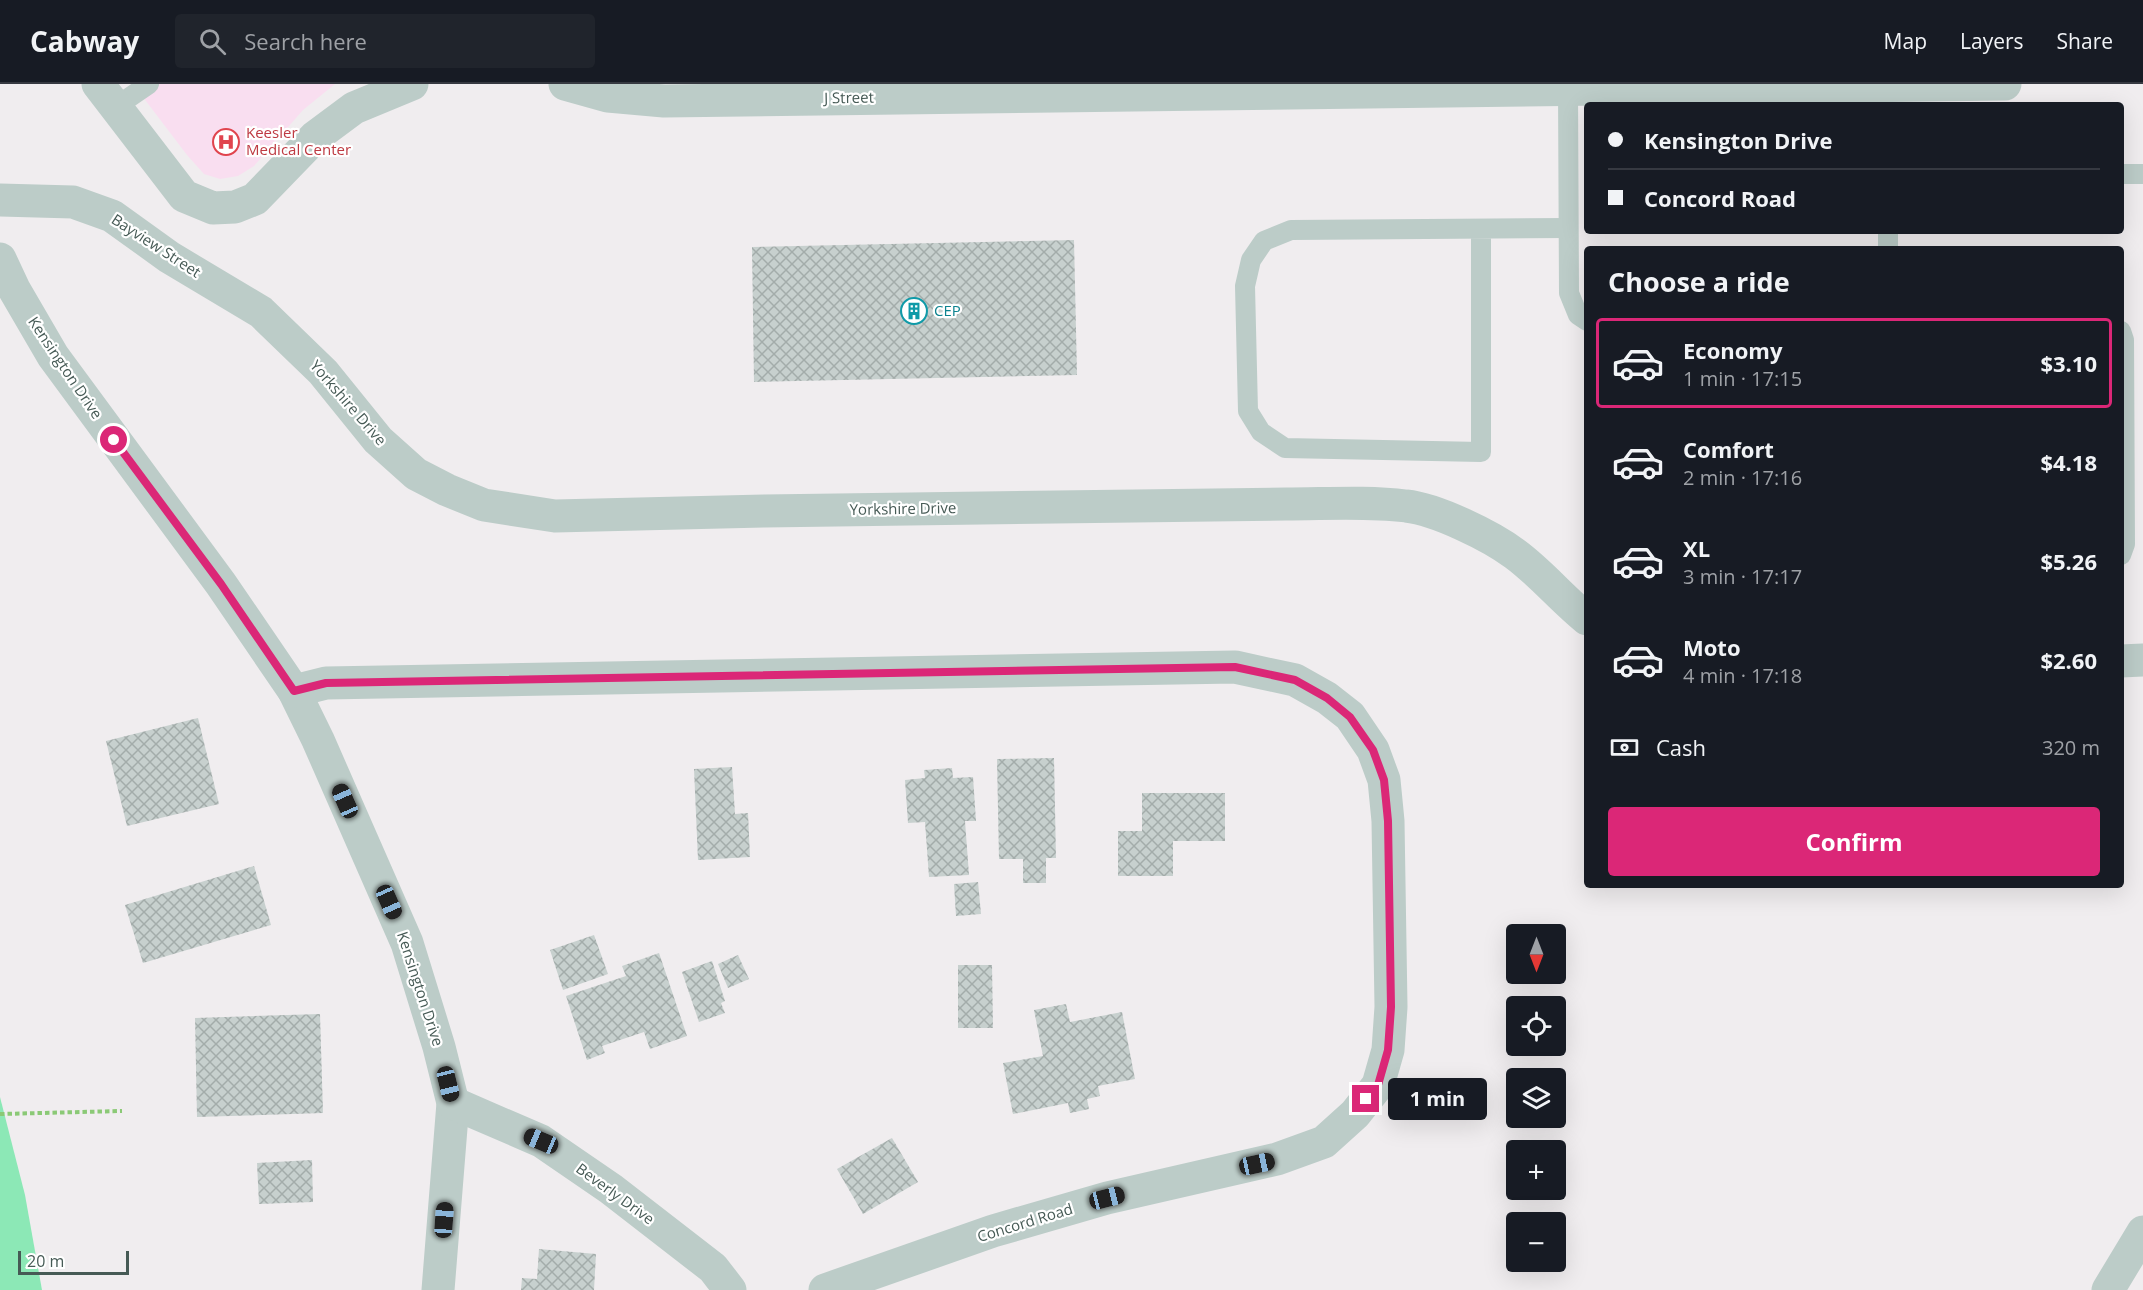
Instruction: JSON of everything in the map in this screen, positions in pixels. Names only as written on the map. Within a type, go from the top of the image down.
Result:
[{"type":"street","points":[[106,96],[184,196],[213,208],[235,207],[255,199],[315,137],[354,108],[412,84]]},
{"type":"street","name":"J Street","points":[[565,84],[608,96],[664,101],[891,91],[2005,84]]},
{"type":"street","name":"Bayview Street","points":[[0,200],[74,202],[112,216],[169,257],[261,312]]},
{"type":"street","name":"Kensington Drive","points":[[0,259],[14,289],[53,356],[221,584],[294,691],[318,740],[407,943],[439,1047],[453,1103],[438,1290]]},
{"type":"street","name":"Yorkshire Drive","points":[[261,312],[323,372],[378,440],[416,474],[484,505],[555,516],[1298,504],[1408,506],[1430,512],[1476,531],[1515,554],[1584,616]]},
{"type":"street","points":[[2124,661],[2143,660]]},
{"type":"street","name":"Concord Road","points":[[294,691],[326,683],[1235,667],[1295,680],[1327,698],[1350,717],[1373,750],[1384,780],[1388,821],[1391,1007],[1388,1050],[1378,1085],[1355,1114],[1324,1142],[1277,1159],[1107,1198],[993,1232],[825,1290]]},
{"type":"street","name":"Beverly Drive","points":[[453,1103],[541,1141],[611,1189],[713,1268],[730,1290]]},
{"type":"street","points":[[2108,1290],[2143,1232]]},
{"type":"lane","points":[[106,96],[149,84]]},
{"type":"lane","points":[[1982,84],[1983,102]]},
{"type":"lane","points":[[1568,87],[1578,180],[1568,228],[1569,293],[1578,315],[1584,319]]},
{"type":"lane","points":[[2124,174],[2143,174]]},
{"type":"lane","points":[[1481,229],[1481,452],[1285,448],[1261,432],[1248,411],[1245,286],[1251,260],[1264,241],[1291,230],[1568,228]]},
{"type":"lane","points":[[2124,340],[2124,547]]},
{"type":"path","points":[[0,1114],[122,1111]]},
{"type":"shaded area","name":"Keesler Medical Center","points":[[133,84],[335,84],[303,110],[254,166],[238,176],[220,179],[204,174]]},
{"type":"shaded area","points":[[0,1097],[25,1195],[42,1290],[0,1290]]},
{"type":"building","name":"CEP","points":[[1074,240],[1077,375],[754,382],[752,247]]},
{"type":"building","points":[[198,718],[219,804],[127,826],[106,741]]},
{"type":"building","points":[[1054,758],[1056,858],[1046,858],[1046,883],[1023,883],[1023,859],[999,859],[997,759]]},
{"type":"building","points":[[732,767],[735,814],[748,813],[750,857],[698,860],[694,769]]},
{"type":"building","points":[[952,768],[953,778],[973,777],[976,821],[965,821],[969,875],[929,877],[925,822],[908,823],[905,780],[925,778],[924,770]]},
{"type":"building","points":[[1142,793],[1225,793],[1225,841],[1173,841],[1173,876],[1118,876],[1118,831],[1142,831]]},
{"type":"building","points":[[254,866],[271,925],[143,963],[125,905]]},
{"type":"building","points":[[978,882],[981,914],[956,916],[954,884]]},
{"type":"building","points":[[594,935],[608,974],[563,990],[550,950]]},
{"type":"building","points":[[659,953],[687,1036],[650,1049],[644,1032],[602,1046],[605,1053],[587,1060],[566,996],[626,976],[622,966]]},
{"type":"building","points":[[738,955],[749,979],[728,988],[718,964]]},
{"type":"building","points":[[712,961],[725,1001],[721,1003],[725,1013],[699,1022],[682,972]]},
{"type":"building","points":[[958,965],[992,965],[993,1028],[958,1028]]},
{"type":"building","points":[[1066,1004],[1070,1022],[1122,1012],[1135,1079],[1098,1086],[1100,1096],[1087,1099],[1089,1109],[1070,1113],[1068,1103],[1013,1114],[1003,1063],[1043,1056],[1034,1010]]},
{"type":"building","points":[[320,1014],[323,1113],[197,1117],[195,1018]]},
{"type":"building","points":[[892,1138],[918,1182],[863,1214],[837,1169]]},
{"type":"building","points":[[312,1160],[313,1202],[259,1204],[257,1163]]},
{"type":"building","points":[[539,1249],[596,1254],[594,1290],[521,1290],[522,1278],[537,1279]]},
{"type":"place","name":"Keesler Medical Center","points":[[226,142]]},
{"type":"place","name":"CEP","points":[[914,311]]},
{"type":"route","points":[[114,440],[221,584],[294,691],[326,683],[1235,667],[1295,680],[1327,698],[1350,717],[1373,750],[1384,780],[1388,821],[1391,1007],[1388,1050],[1378,1085],[1366,1099]]}]
